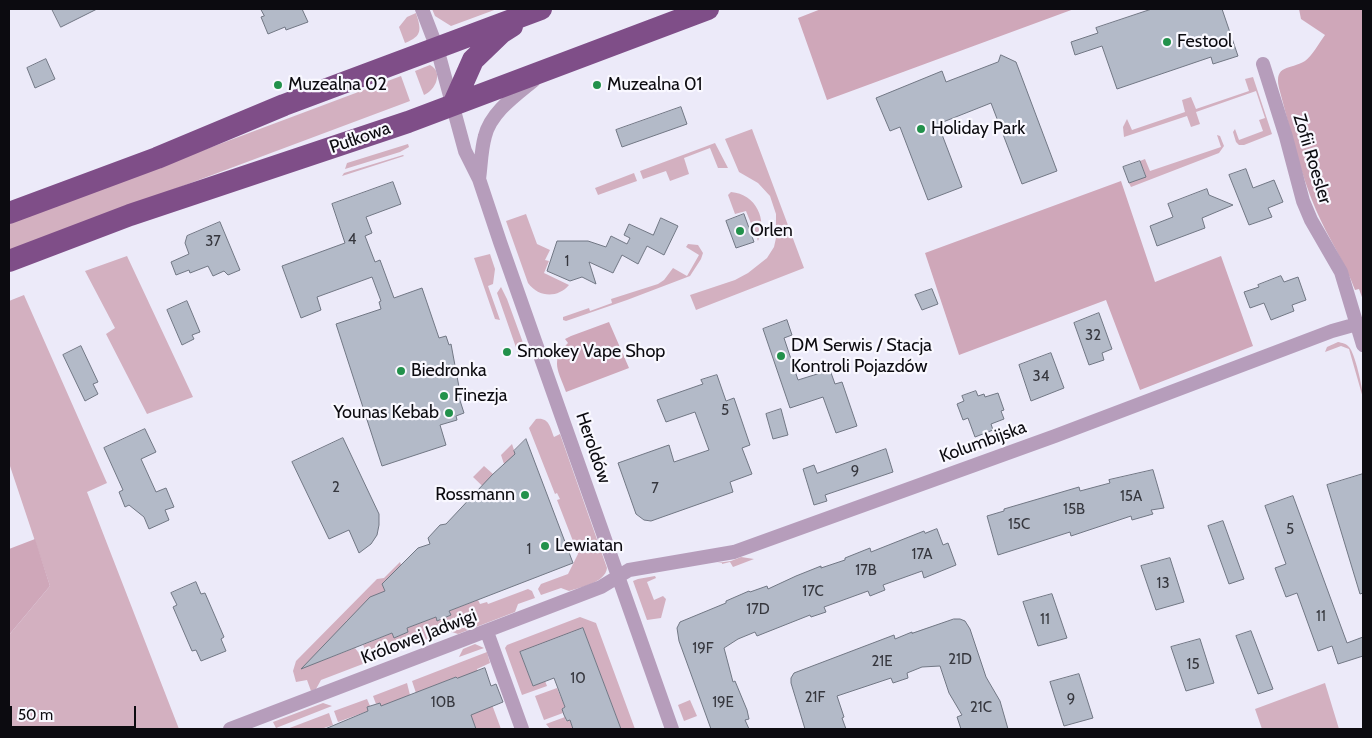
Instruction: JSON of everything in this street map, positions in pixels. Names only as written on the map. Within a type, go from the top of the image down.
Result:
[{"type":"highway","points":[[9,213],[157,158],[284,105],[540,9]]},
{"type":"highway","points":[[453,105],[474,60],[501,33],[540,9]]},
{"type":"highway","name":"Pułkowa","points":[[9,261],[130,215],[304,158],[453,105],[708,9]]},
{"type":"street","name":"Heroldów","points":[[422,9],[436,48],[465,151],[480,179],[500,242],[672,729]]},
{"type":"street","name":"Zofii Roesler","points":[[1263,64],[1286,137],[1303,201],[1311,220],[1341,272],[1363,345]]},
{"type":"street","name":"Heroldów","points":[[480,179],[483,146],[489,125],[506,104],[545,70]]},
{"type":"street","name":"Kolumbijska","points":[[618,577],[629,570],[638,568],[734,552],[1055,436],[1332,331],[1356,324]]},
{"type":"street","name":"Królowej Jadwigi","points":[[230,729],[487,632],[601,587],[618,577]]},
{"type":"street","points":[[487,632],[522,729]]},
{"type":"shaded area","points":[[432,9],[497,9],[451,26],[435,16]]},
{"type":"shaded area","points":[[821,9],[1074,9],[827,100],[798,18]]},
{"type":"shaded area","points":[[1299,9],[1363,9],[1363,300],[1359,289],[1355,290],[1310,196],[1279,88],[1278,80],[1281,71],[1308,59],[1325,35],[1301,19]]},
{"type":"shaded area","points":[[416,13],[419,23],[418,35],[405,43],[399,27],[407,17]]},
{"type":"shaded area","points":[[430,65],[437,72],[437,77],[432,90],[424,95],[415,71]]},
{"type":"shaded area","points":[[401,76],[410,101],[9,251],[9,223]]},
{"type":"shaded area","points":[[1253,77],[1272,134],[1244,145],[1239,145],[1236,142],[1233,132],[1235,129],[1239,140],[1263,131],[1259,120],[1265,118],[1256,91],[1196,112],[1200,124],[1191,127],[1187,116],[1124,137],[1123,127],[1127,119],[1132,130],[1185,112],[1182,100],[1191,97],[1196,109],[1249,91],[1245,79]]},
{"type":"shaded area","points":[[752,129],[804,268],[696,310],[690,295],[735,280],[748,273],[767,258],[774,247],[776,214],[770,196],[758,183],[739,172],[725,139]]},
{"type":"shaded area","points":[[1217,135],[1220,136],[1224,146],[1219,153],[1131,187],[1129,183],[1146,176],[1140,161],[1145,159],[1150,171],[1221,147]]},
{"type":"shaded area","points":[[715,143],[728,168],[718,168],[710,148],[684,158],[689,174],[670,181],[666,171],[643,179],[640,171]]},
{"type":"shaded area","points":[[408,144],[409,147],[400,152],[345,169],[347,163]]},
{"type":"shaded area","points":[[404,156],[342,176],[344,173]]},
{"type":"shaded area","points":[[634,173],[637,181],[598,195],[595,188]]},
{"type":"shaded area","points":[[1121,181],[1155,282],[1221,256],[1253,346],[1140,390],[1106,300],[959,355],[925,253]]},
{"type":"shaded area","points":[[731,192],[747,198],[758,209],[762,225],[758,241],[746,211],[735,214],[728,195]]},
{"type":"shaded area","points":[[526,214],[537,244],[550,250],[545,260],[549,261],[544,273],[569,285],[560,292],[543,294],[532,288],[528,283],[506,221]]},
{"type":"shaded area","points":[[688,244],[698,245],[703,253],[690,276],[627,300],[566,321],[563,320],[563,317],[589,308],[590,311],[612,303],[611,299],[658,284],[664,280],[673,268],[687,276],[699,255],[686,247]]},
{"type":"shaded area","points":[[490,254],[495,269],[493,284],[488,286],[500,320],[495,319],[474,258]]},
{"type":"shaded area","points":[[127,256],[193,397],[147,414],[106,334],[115,328],[85,271]]},
{"type":"shaded area","points":[[501,287],[526,351],[520,359],[497,293]]},
{"type":"shaded area","points":[[24,295],[107,483],[87,492],[179,729],[9,729],[9,635],[50,586],[9,463],[9,301]]},
{"type":"shaded area","points":[[609,322],[629,368],[566,392],[557,366],[559,355],[568,343],[565,339]]},
{"type":"shaded area","points":[[1338,342],[1347,345],[1354,356],[1363,398],[1349,349],[1341,346],[1325,352],[1327,347]]},
{"type":"shaded area","points":[[536,419],[546,421],[554,437],[560,434],[607,568],[602,577],[592,584],[569,591],[561,588],[541,595],[538,589],[541,584],[568,574],[578,554],[557,500],[560,499],[557,493],[555,494],[529,428]]},
{"type":"shaded area","points":[[512,444],[517,459],[504,464],[501,455]]},
{"type":"shaded area","points":[[484,466],[493,474],[498,501],[473,477]]},
{"type":"shaded area","points":[[35,539],[50,586],[9,635],[9,549]]},
{"type":"shaded area","points":[[741,557],[754,559],[733,567],[730,562],[717,563],[731,561]]},
{"type":"shaded area","points":[[400,562],[403,570],[393,573],[382,584],[385,591],[355,617],[346,621],[348,625],[318,652],[321,661],[355,648],[358,652],[365,649],[363,645],[392,633],[394,638],[408,632],[407,628],[436,617],[437,621],[451,615],[449,611],[478,600],[480,604],[487,602],[488,604],[528,589],[532,591],[535,598],[518,604],[515,612],[458,634],[449,631],[321,680],[316,689],[311,691],[307,680],[296,682],[293,671],[296,661],[377,579],[384,578]]},
{"type":"shaded area","points":[[655,576],[656,578],[647,582],[654,600],[663,596],[666,599],[661,618],[647,620],[633,581]]},
{"type":"shaded area","points":[[580,617],[596,623],[635,729],[621,729],[583,628],[520,652],[533,686],[545,681],[547,686],[522,695],[505,648],[507,645]]},
{"type":"shaded area","points":[[475,644],[484,648],[459,657],[463,649]]},
{"type":"shaded area","points":[[487,652],[490,663],[477,669],[501,729],[476,729],[456,677],[416,693],[412,681]]},
{"type":"shaded area","points":[[407,683],[410,695],[381,707],[380,703],[376,704],[373,696]]},
{"type":"shaded area","points":[[1325,683],[1339,729],[1262,729],[1255,709]]},
{"type":"shaded area","points":[[557,688],[565,707],[562,709],[563,713],[544,720],[535,696]]},
{"type":"shaded area","points":[[367,699],[370,706],[367,707],[368,711],[338,722],[334,711]]},
{"type":"shaded area","points":[[690,700],[697,716],[684,721],[678,705]]},
{"type":"shaded area","points":[[323,703],[332,706],[276,728],[273,722]]},
{"type":"shaded area","points":[[329,713],[333,725],[321,729],[287,729]]},
{"type":"shaded area","points":[[565,717],[566,721],[570,720],[573,729],[550,729],[546,724]]},
{"type":"building","points":[[52,9],[97,9],[61,27]]},
{"type":"building","points":[[261,9],[302,9],[308,22],[286,30],[285,27],[268,34],[261,17],[264,16]]},
{"type":"building","name":"Festool","points":[[1152,9],[1222,9],[1238,56],[1213,64],[1211,57],[1117,89],[1102,46],[1075,55],[1071,42],[1098,33],[1096,28]]},
{"type":"building","name":"Holiday Park","points":[[1001,55],[1016,62],[1057,171],[1022,184],[991,103],[938,124],[962,187],[928,200],[900,127],[890,131],[876,98],[942,71],[946,82],[998,62]]},
{"type":"building","points":[[46,59],[55,79],[35,88],[27,68]]},
{"type":"building","points":[[681,107],[687,124],[622,147],[616,130]]},
{"type":"building","points":[[1140,161],[1146,177],[1129,183],[1123,167]]},
{"type":"building","points":[[1246,169],[1253,188],[1274,180],[1283,202],[1268,208],[1272,217],[1249,225],[1229,175]]},
{"type":"building","name":"Biedronka","points":[[393,182],[401,204],[366,217],[372,233],[365,236],[375,262],[380,260],[394,298],[422,288],[439,338],[446,336],[449,345],[451,344],[459,387],[456,388],[464,413],[456,416],[457,420],[440,425],[446,445],[382,466],[336,324],[381,309],[379,302],[381,301],[372,277],[317,297],[321,310],[301,318],[282,266],[345,243],[332,204]]},
{"type":"building","points":[[1207,189],[1209,195],[1233,205],[1202,218],[1205,228],[1157,246],[1150,226],[1173,217],[1168,204]]},
{"type":"building","name":"Orlen","points":[[744,214],[754,242],[736,248],[726,221]]},
{"type":"building","points":[[661,218],[678,226],[664,255],[647,246],[638,264],[622,255],[613,273],[589,262],[596,284],[582,277],[570,281],[547,271],[557,241],[588,241],[606,247],[611,236],[627,244],[630,238],[624,235],[629,224],[653,235]]},
{"type":"building","points":[[220,222],[240,270],[228,275],[224,271],[213,276],[208,266],[190,273],[189,270],[176,275],[171,262],[189,254],[185,243],[187,236]]},
{"type":"building","points":[[1281,276],[1284,282],[1298,277],[1306,300],[1292,305],[1294,311],[1271,320],[1264,303],[1250,308],[1244,292]]},
{"type":"building","points":[[932,289],[938,304],[922,310],[915,295]]},
{"type":"building","points":[[187,301],[200,332],[192,335],[194,339],[182,345],[167,310]]},
{"type":"building","points":[[1099,313],[1112,349],[1102,353],[1104,360],[1089,365],[1074,323]]},
{"type":"building","points":[[787,320],[792,335],[784,338],[798,380],[830,370],[835,384],[842,382],[857,426],[836,433],[823,397],[790,408],[763,329]]},
{"type":"building","points":[[81,346],[98,382],[93,384],[98,394],[85,401],[63,355]]},
{"type":"building","points":[[1051,353],[1064,388],[1031,401],[1019,365]]},
{"type":"building","points":[[717,375],[726,401],[734,398],[750,445],[742,448],[752,474],[730,482],[733,492],[651,521],[644,520],[636,514],[618,463],[669,445],[674,462],[709,450],[695,412],[666,422],[657,400],[703,384],[701,380]]},
{"type":"building","points":[[976,391],[978,396],[984,394],[985,397],[998,393],[1004,410],[1001,411],[1004,419],[991,424],[993,430],[975,437],[968,418],[963,420],[957,404],[964,401],[962,396]]},
{"type":"building","points":[[781,409],[788,435],[773,439],[766,414]]},
{"type":"building","points":[[145,429],[156,452],[141,459],[156,492],[166,488],[174,507],[165,510],[169,520],[149,529],[144,517],[129,505],[125,507],[119,492],[123,490],[104,448]]},
{"type":"building","points":[[343,438],[379,514],[377,535],[371,544],[359,553],[349,530],[329,539],[292,462]]},
{"type":"building","points":[[526,439],[573,563],[449,611],[451,615],[437,621],[436,617],[407,628],[408,632],[394,638],[392,633],[301,669],[370,597],[385,591],[382,584],[418,548],[430,544],[428,538],[440,525],[446,524],[492,475],[515,454],[514,451]]},
{"type":"building","points":[[886,449],[893,472],[825,495],[827,501],[814,505],[803,469],[814,465],[817,473]]},
{"type":"building","points":[[1153,470],[1164,508],[1151,510],[1153,514],[1132,520],[1131,516],[1071,536],[1070,532],[998,555],[987,516],[1004,511],[1004,509],[1079,487],[1080,491],[1110,483],[1109,480]]},
{"type":"building","points":[[1363,474],[1363,593],[1360,594],[1327,485]]},
{"type":"building","points":[[1293,496],[1347,643],[1363,637],[1363,656],[1338,664],[1332,646],[1318,651],[1297,593],[1286,597],[1275,568],[1286,564],[1265,506]]},
{"type":"building","points":[[1223,521],[1244,579],[1229,584],[1208,526]]},
{"type":"building","points":[[937,529],[943,545],[948,543],[956,565],[924,578],[922,571],[883,585],[885,590],[870,596],[868,591],[824,607],[826,612],[811,617],[810,615],[757,636],[755,632],[738,639],[724,648],[733,682],[735,681],[747,710],[749,719],[745,720],[749,729],[711,729],[679,641],[677,628],[680,622],[726,603],[726,601],[749,591],[767,586],[768,589],[821,566],[821,568],[845,560],[845,558],[870,548],[871,552],[924,531],[925,533]]},
{"type":"building","points":[[1170,558],[1184,602],[1156,610],[1141,566]]},
{"type":"building","points":[[196,582],[201,594],[205,593],[224,637],[221,639],[226,651],[201,661],[196,650],[192,651],[173,607],[177,605],[171,593]]},
{"type":"building","points":[[1052,594],[1067,638],[1038,646],[1023,602]]},
{"type":"building","points":[[954,619],[965,621],[970,629],[986,677],[1000,701],[1008,729],[961,729],[957,717],[962,715],[949,693],[940,666],[922,667],[907,673],[908,678],[893,683],[891,678],[837,696],[846,729],[805,729],[791,683],[794,673],[894,635],[895,639]]},
{"type":"building","points":[[583,628],[621,729],[573,729],[570,720],[567,721],[564,715],[562,709],[565,707],[554,678],[533,686],[520,652]]},
{"type":"building","points":[[1251,631],[1273,689],[1258,694],[1236,636]]},
{"type":"building","points":[[1200,639],[1214,683],[1186,691],[1171,647]]},
{"type":"building","points":[[485,668],[491,686],[496,684],[503,702],[471,715],[476,729],[325,729],[368,711],[367,707],[380,703],[381,706]]},
{"type":"building","points":[[1079,674],[1093,718],[1064,726],[1050,682]]},
{"type":"place","name":"Festool","points":[[1167,42]]},
{"type":"place","name":"Muzealna 02","points":[[278,85]]},
{"type":"place","name":"Muzealna 01","points":[[597,85]]},
{"type":"place","name":"Holiday Park","points":[[921,129]]},
{"type":"place","name":"Orlen","points":[[740,231]]},
{"type":"place","name":"Smokey Vape Shop","points":[[507,352]]},
{"type":"place","name":"DM Serwis / Stacja Kontroli Pojazdów","points":[[781,356]]},
{"type":"place","name":"Biedronka","points":[[401,371]]},
{"type":"place","name":"Finezja","points":[[444,396]]},
{"type":"place","name":"Younas Kebab","points":[[449,413]]},
{"type":"place","name":"Rossmann","points":[[525,495]]},
{"type":"place","name":"Lewiatan","points":[[545,546]]}]
